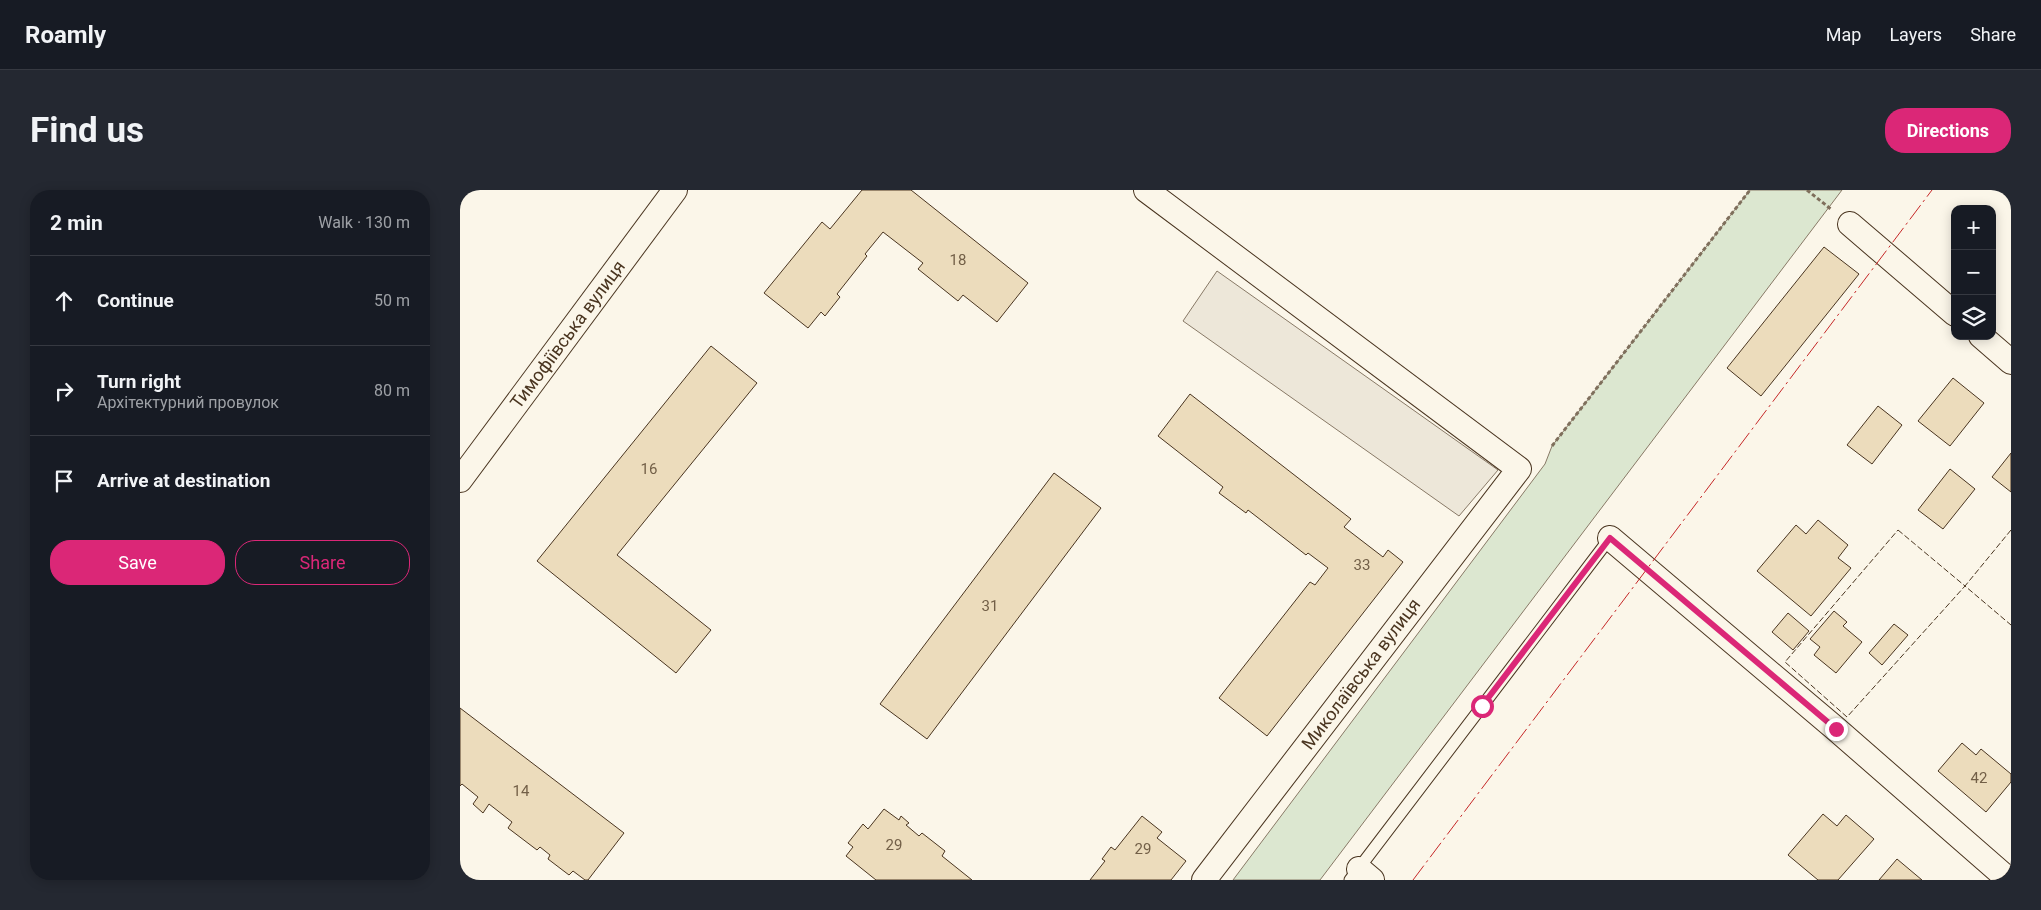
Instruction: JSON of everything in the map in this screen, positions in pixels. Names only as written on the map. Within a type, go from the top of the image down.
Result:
[{"type":"street","name":"Тимофіївська вулиця","points":[[460,480],[676,190]]},
{"type":"street","name":"Миколаївська вулиця","points":[[1146,190],[1519,469],[1204,880]]},
{"type":"street","points":[[1850,224],[1951,311]]},
{"type":"street","points":[[1986,340],[2011,362]]},
{"type":"street","points":[[1610,538],[1836,729],[2009,880]]},
{"type":"lane","points":[[1360,876],[1610,538]]},
{"type":"path","points":[[1552,446],[1750,190]]},
{"type":"path","points":[[1807,190],[1850,224]]},
{"type":"green space","points":[[1750,190],[1842,190],[1320,880],[1233,880],[1545,464],[1552,446]]},
{"type":"shaded area","points":[[1217,271],[1498,470],[1459,516],[1183,321]]},
{"type":"building","points":[[862,190],[911,190],[1028,283],[997,322],[963,295],[958,301],[918,269],[923,263],[883,232],[837,294],[840,297],[825,316],[821,312],[808,328],[764,293],[822,222],[830,229]]},
{"type":"building","points":[[1824,247],[1859,274],[1761,396],[1727,368]]},
{"type":"building","points":[[711,346],[757,383],[617,555],[711,630],[676,673],[537,561]]},
{"type":"building","points":[[1953,378],[1984,403],[1950,446],[1918,421]]},
{"type":"building","points":[[1190,394],[1351,519],[1344,527],[1383,557],[1388,550],[1403,562],[1267,736],[1219,698],[1310,582],[1315,585],[1328,568],[1308,553],[1306,555],[1248,510],[1246,513],[1219,493],[1223,487],[1158,436]]},
{"type":"building","points":[[1878,406],[1902,425],[1872,464],[1847,445]]},
{"type":"building","points":[[2011,453],[2011,492],[1992,477]]},
{"type":"building","points":[[1950,469],[1975,489],[1943,529],[1918,510]]},
{"type":"building","points":[[1054,473],[1101,508],[927,739],[880,704]]},
{"type":"building","points":[[1818,520],[1848,545],[1838,558],[1851,568],[1811,616],[1757,571],[1796,525],[1806,534]]},
{"type":"building","points":[[1834,611],[1847,622],[1843,626],[1862,642],[1836,673],[1814,655],[1820,647],[1810,639]]},
{"type":"building","points":[[1788,613],[1809,631],[1793,650],[1772,632]]},
{"type":"building","points":[[1894,624],[1908,635],[1882,665],[1869,653]]},
{"type":"building","points":[[460,708],[624,833],[588,880],[585,880],[573,871],[569,875],[548,859],[550,855],[540,847],[537,850],[508,828],[512,822],[489,804],[483,813],[473,804],[478,797],[462,784],[460,786]]},
{"type":"building","points":[[1962,743],[1976,755],[1981,749],[2011,774],[2011,782],[1986,812],[1938,771]]},
{"type":"building","points":[[884,809],[899,820],[901,816],[909,823],[906,825],[919,836],[922,833],[945,851],[942,856],[972,880],[876,880],[846,856],[853,847],[848,843],[863,824],[868,829]]},
{"type":"building","points":[[1823,814],[1837,826],[1846,815],[1874,839],[1838,880],[1818,880],[1788,855]]},
{"type":"building","points":[[1142,816],[1162,832],[1157,838],[1186,861],[1171,880],[1090,880],[1105,861],[1102,859],[1111,847],[1115,850]]},
{"type":"building","points":[[1897,859],[1922,880],[1879,880]]},
{"type":"fence","points":[[1898,530],[1965,586],[1847,717],[1785,662],[1898,530]]},
{"type":"fence","points":[[2011,530],[1965,586],[2011,625]]},
{"type":"power","points":[[1413,880],[1932,190]]},
{"type":"route","points":[[1482,706],[1610,538],[1836,729]]}]
